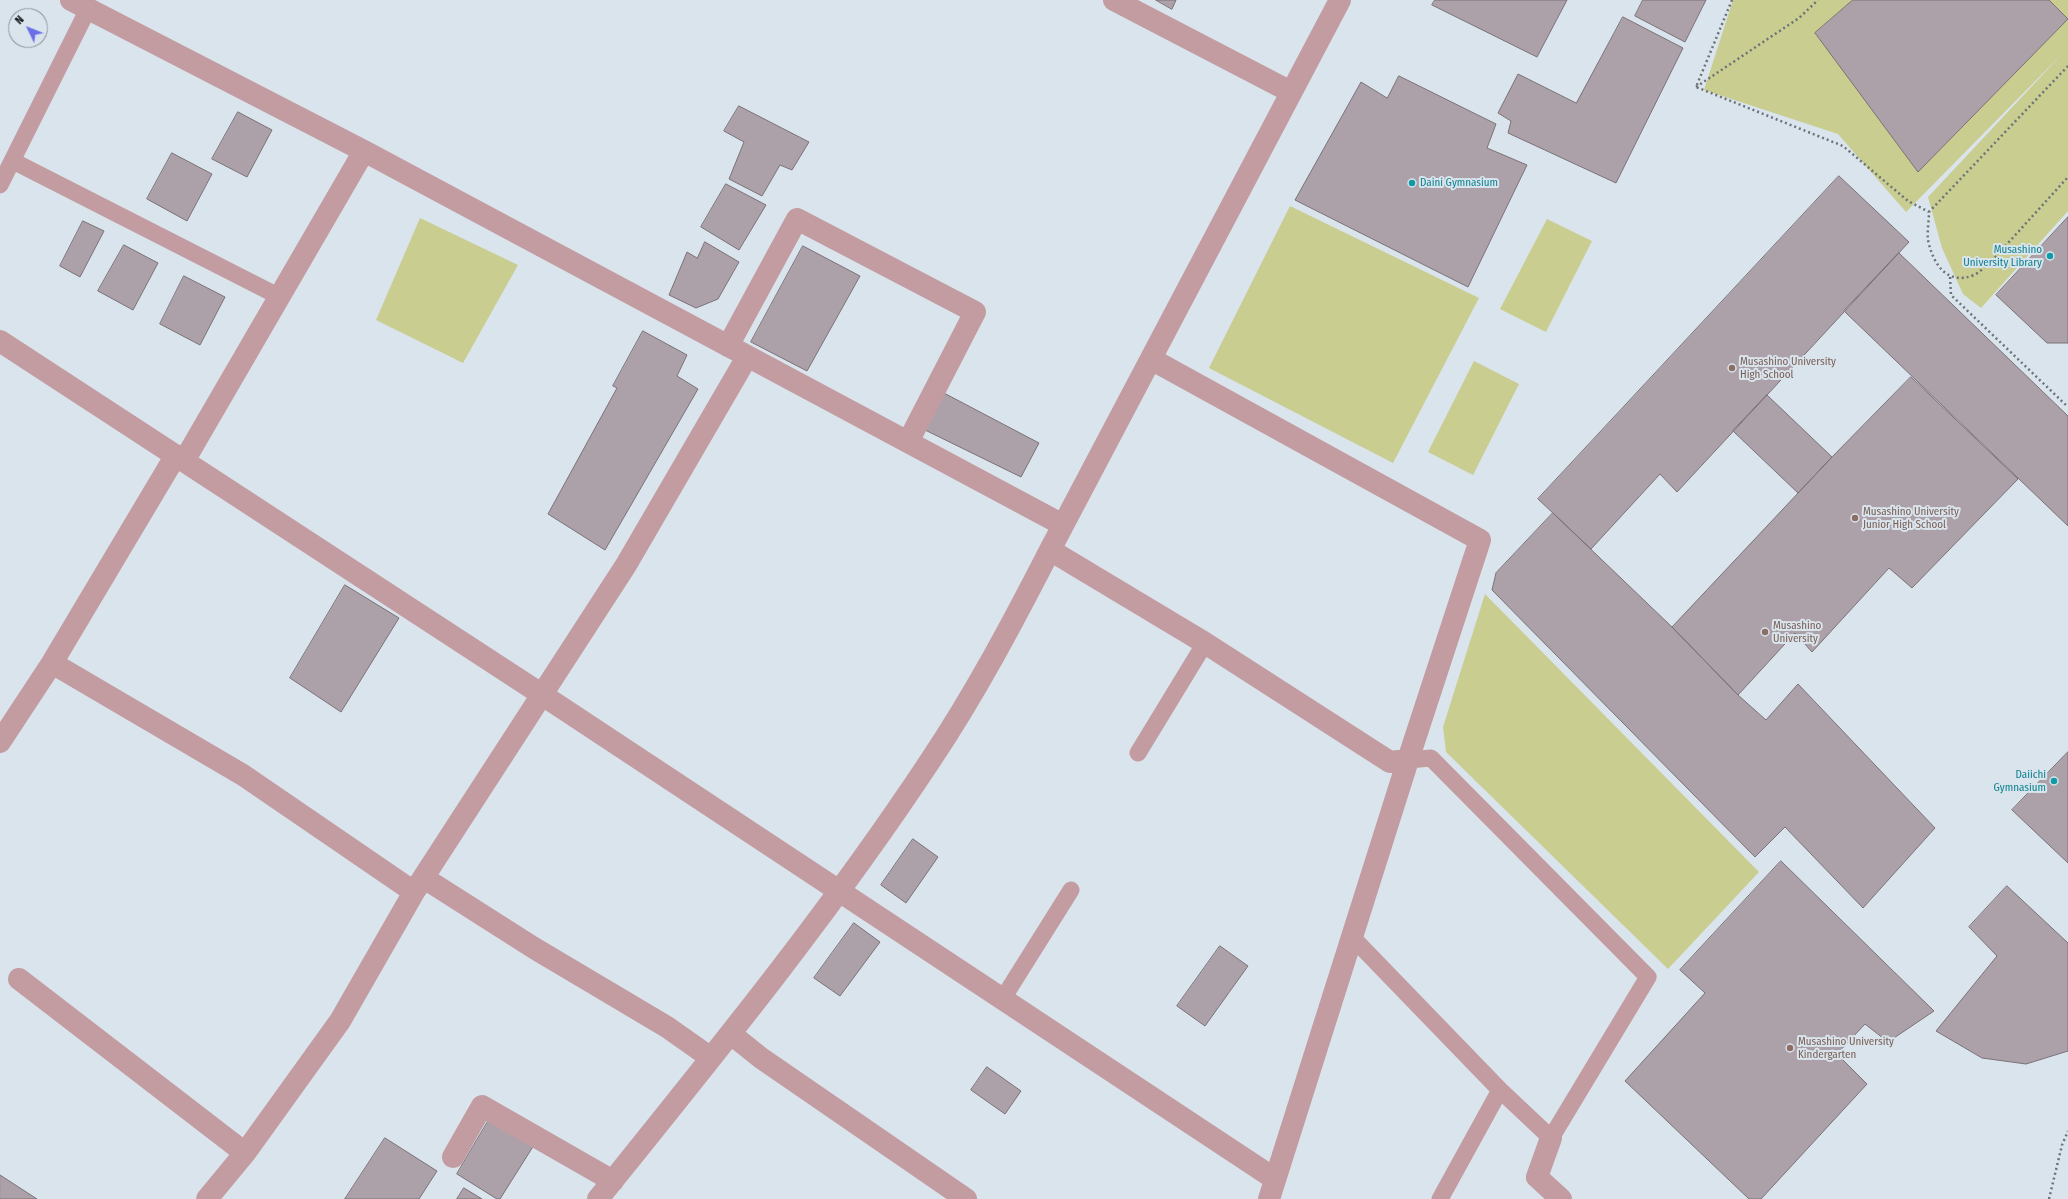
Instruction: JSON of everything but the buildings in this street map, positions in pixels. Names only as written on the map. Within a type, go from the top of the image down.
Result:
[{"type":"street","points":[[1114,0],[1291,92]]},
{"type":"street","points":[[598,1199],[731,1034],[840,892],[931,761],[1003,642],[1063,525],[1340,0]]},
{"type":"street","points":[[80,4],[364,151],[1063,525]]},
{"type":"street","points":[[0,742],[52,663],[280,298],[364,151]]},
{"type":"street","points":[[728,346],[797,219],[975,312],[908,442]]},
{"type":"street","points":[[0,342],[541,694],[840,892],[1002,1000],[1272,1189],[1408,760],[1480,540],[1151,359]]},
{"type":"street","points":[[207,1199],[245,1153],[340,1021],[419,885],[626,564],[747,357]]},
{"type":"street","points":[[1050,550],[1205,643],[1390,762],[1408,760]]},
{"type":"street","points":[[52,663],[243,775],[419,885],[534,948],[667,1027],[711,1058]]},
{"type":"street","points":[[19,979],[245,1153]]},
{"type":"street","points":[[731,1034],[761,1058],[966,1199]]},
{"type":"street","points":[[454,1157],[482,1106],[613,1181]]},
{"type":"street","points":[[1551,1138],[1537,1176],[1561,1199]]},
{"type":"lane","points":[[0,185],[13,161],[80,4]]},
{"type":"lane","points":[[13,161],[280,298]]},
{"type":"lane","points":[[1138,753],[1205,643]]},
{"type":"lane","points":[[1352,937],[1500,1090],[1551,1138],[1648,978],[1431,758],[1408,760]]},
{"type":"lane","points":[[1002,1000],[1071,890]]},
{"type":"lane","points":[[1440,1199],[1500,1090]]},
{"type":"path","points":[[1696,87],[1732,0]]},
{"type":"path","points":[[1696,87],[1799,18],[1818,0]]},
{"type":"path","points":[[2068,66],[1930,212],[1928,239],[1933,255],[1941,269],[1950,277],[1958,278],[1974,275],[1989,264],[2068,177]]},
{"type":"path","points":[[1696,87],[1844,146],[1908,201],[1930,212]]},
{"type":"path","points":[[1950,277],[1951,295],[2068,407]]},
{"type":"path","points":[[2048,1199],[2060,1152],[2068,1131]]},
{"type":"green space","points":[[1733,0],[2068,0],[2068,211],[1981,308],[1963,294],[1942,248],[1928,197],[2063,53],[1906,212],[1838,134],[1704,90]]},
{"type":"green space","points":[[1290,206],[1479,298],[1393,463],[1209,368]]},
{"type":"green space","points":[[420,218],[518,265],[463,363],[376,320]]},
{"type":"green space","points":[[1547,219],[1592,241],[1546,332],[1500,309]]},
{"type":"green space","points":[[1474,361],[1519,384],[1473,475],[1428,452]]},
{"type":"green space","points":[[1485,594],[1759,872],[1668,969],[1446,752],[1443,727]]},
{"type":"place","name":"Daini Gymnasium","points":[[1412,183]]},
{"type":"place","name":"Musashino University Library","points":[[2050,256]]},
{"type":"place","name":"Musashino University High School","points":[[1732,368]]},
{"type":"place","name":"Musashino University Junior High School","points":[[1855,518]]},
{"type":"place","name":"Musashino University","points":[[1765,632]]},
{"type":"place","name":"Daiichi Gymnasium","points":[[2054,781]]},
{"type":"place","name":"Musashino University Kindergarten","points":[[1790,1048]]}]
